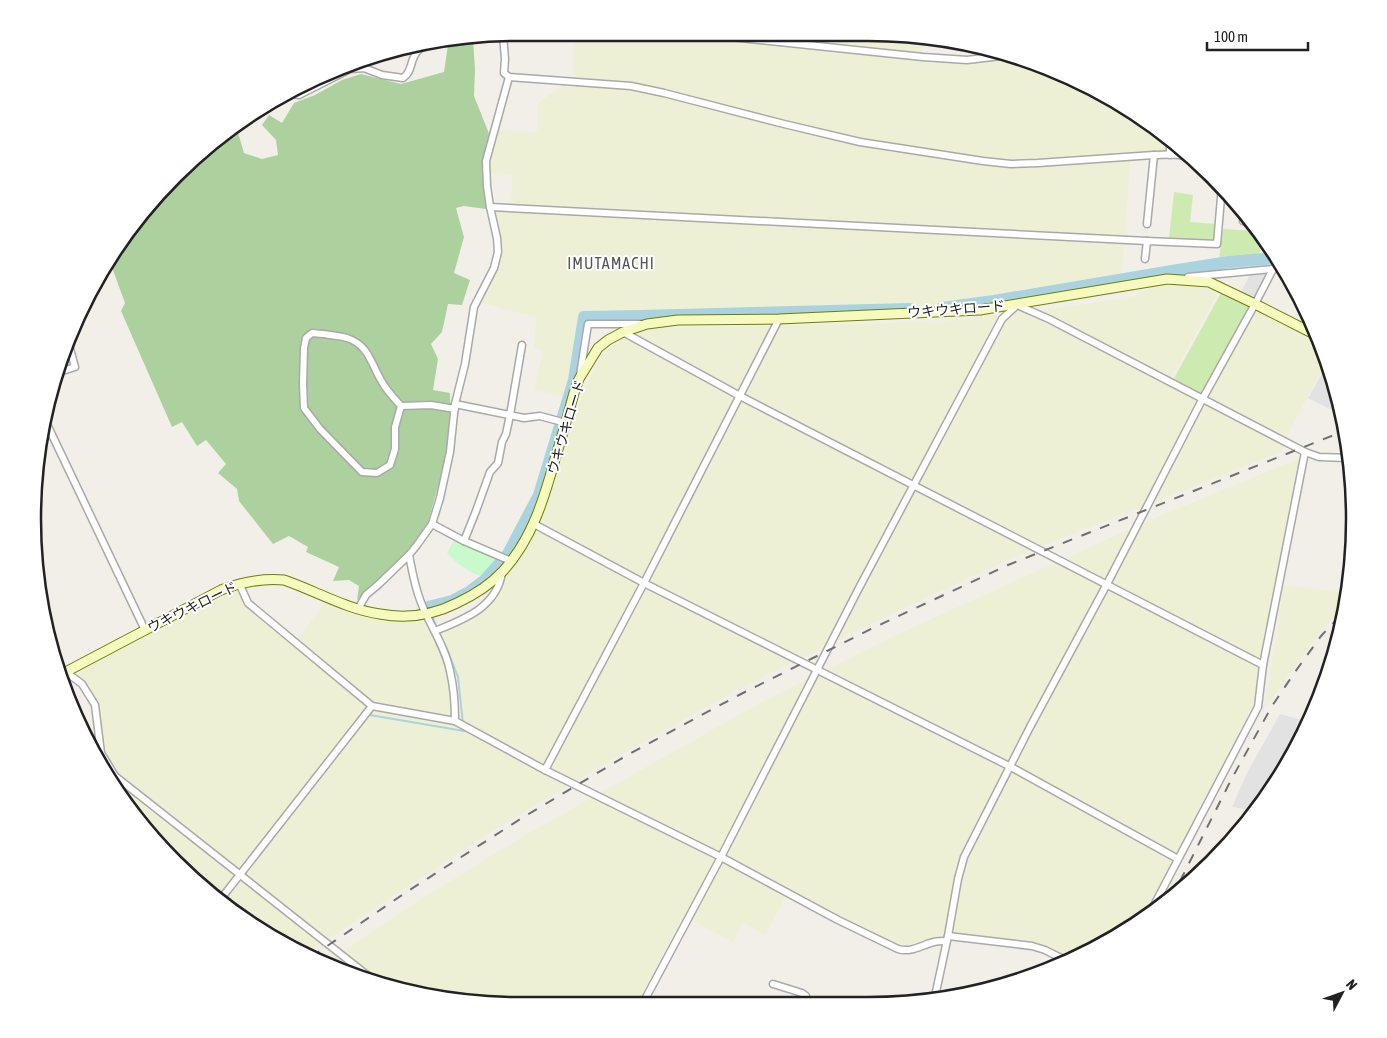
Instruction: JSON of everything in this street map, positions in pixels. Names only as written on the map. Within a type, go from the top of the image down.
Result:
[{"type":"street","points":[[504,41],[504,73],[509,77],[631,86],[860,142],[1011,164],[1154,155],[1178,156]]},
{"type":"street","points":[[769,41],[923,57],[967,60],[989,57]]},
{"type":"street","points":[[362,68],[382,75],[403,78],[410,70],[413,55],[416,53]]},
{"type":"street","points":[[358,609],[366,595],[409,555],[432,524],[440,498],[450,452],[455,407],[465,364],[474,307],[494,268],[498,252],[498,238],[487,186],[486,161],[509,77]]},
{"type":"street","points":[[1170,149],[1170,155]]},
{"type":"street","points":[[1147,224],[1154,155]]},
{"type":"street","points":[[490,207],[1217,244],[1221,197]]},
{"type":"street","points":[[1145,259],[1147,241]]},
{"type":"street","points":[[1166,280],[1273,269]]},
{"type":"street","points":[[936,992],[964,857],[1030,727],[1273,269]]},
{"type":"street","name":"ウキウキロード","points":[[67,672],[221,590],[239,583],[272,579],[284,580],[358,609],[405,617],[443,609],[468,598],[502,572],[534,524],[544,498],[580,378],[591,358],[598,348],[608,340],[622,332],[647,324],[678,320],[779,319],[980,310],[1166,280],[1209,282],[1306,330]]},
{"type":"street","points":[[646,997],[721,858],[816,671],[1002,319],[1017,304],[1305,452],[1320,457],[1342,458]]},
{"type":"street","points":[[545,770],[644,584],[779,319]]},
{"type":"street","points":[[580,378],[588,324],[647,324]]},
{"type":"street","points":[[622,332],[740,396],[1263,665]]},
{"type":"street","points":[[401,406],[395,427],[395,449],[390,465],[378,473],[362,472],[320,430],[304,408],[304,348],[306,338],[312,333],[332,335],[348,338],[365,348],[381,381],[401,406],[431,405],[455,407],[524,418],[540,416],[566,423]]},
{"type":"street","points":[[464,541],[490,472],[498,463],[510,416],[522,345]]},
{"type":"street","points":[[65,370],[75,367],[71,354]]},
{"type":"street","points":[[49,431],[145,630]]},
{"type":"street","points":[[1157,899],[1258,706],[1263,665],[1305,452]]},
{"type":"street","points":[[432,524],[464,541],[511,561]]},
{"type":"street","points":[[534,524],[644,584],[1010,768],[1178,858]]},
{"type":"street","points":[[409,555],[417,592],[450,670],[454,692],[455,721]]},
{"type":"street","points":[[435,631],[476,611],[494,596],[500,583],[502,572]]},
{"type":"street","points":[[239,583],[248,603],[372,706],[455,721],[545,770],[898,949],[904,951],[912,950],[947,938],[1032,946],[1058,957]]},
{"type":"street","points":[[69,677],[82,684],[96,705],[101,749]]},
{"type":"street","points":[[224,895],[372,706]]},
{"type":"street","points":[[118,777],[359,969]]},
{"type":"street","points":[[773,984],[802,993],[806,997]]},
{"type":"green space","points":[[573,41],[868,41],[922,44],[922,60],[991,58],[1051,78],[1107,105],[1159,140],[1168,148],[1168,152],[1131,152],[1122,275],[952,305],[579,313],[571,372],[563,396],[534,390],[543,350],[534,347],[536,317],[479,302],[501,253],[501,233],[493,209],[511,210],[512,175],[489,173],[490,152],[496,130],[537,133],[538,103],[573,78]]},
{"type":"green space","points":[[473,43],[474,96],[490,136],[482,171],[486,209],[464,206],[456,208],[464,237],[454,273],[470,280],[462,305],[448,304],[442,332],[431,344],[438,359],[433,390],[450,393],[451,420],[447,455],[428,522],[408,552],[357,600],[359,586],[349,580],[333,581],[339,567],[306,552],[308,547],[289,536],[273,544],[239,501],[237,489],[218,473],[226,464],[206,440],[197,446],[182,422],[172,427],[121,311],[125,303],[112,269],[140,228],[181,181],[238,133],[244,153],[262,159],[278,155],[276,140],[262,125],[269,115],[282,123],[294,103],[315,95],[342,80],[361,74],[401,84],[444,72],[448,46]]},
{"type":"green space","points":[[1174,192],[1193,195],[1190,222],[1216,224],[1215,242],[1169,238]]},
{"type":"green space","points":[[1223,229],[1249,230],[1260,247],[1259,256],[1219,259]]},
{"type":"green space","points":[[1177,283],[1219,291],[1168,384],[1286,445],[1281,452],[1007,560],[741,688],[627,751],[499,827],[313,949],[280,933],[228,898],[181,857],[140,810],[102,752],[97,706],[84,684],[73,672],[238,588],[249,609],[293,644],[327,601],[362,615],[397,620],[425,618],[434,635],[468,621],[497,597],[507,572],[524,549],[540,521],[585,388],[602,355],[622,339],[654,328],[936,322],[1094,303],[1135,296],[1151,287]]},
{"type":"green space","points":[[1221,293],[1252,305],[1202,395],[1173,380]]},
{"type":"green space","points":[[1258,308],[1309,336],[1322,370],[1286,438],[1207,397]]},
{"type":"green space","points":[[1301,458],[1253,705],[1152,903],[1107,933],[1064,954],[1024,939],[954,936],[943,936],[907,949],[789,890],[765,936],[743,922],[733,942],[683,916],[640,997],[519,997],[457,993],[395,980],[332,958],[410,906],[520,838],[756,705],[898,634],[1152,519]]},
{"type":"green space","points":[[454,540],[505,562],[489,576],[484,577],[473,573],[447,553]]},
{"type":"green space","points":[[1284,585],[1340,592],[1336,615],[1324,627],[1266,707],[1264,706]]},
{"type":"shaded area","points":[[1250,274],[1266,274],[1253,299],[1241,293]]},
{"type":"shaded area","points":[[1322,373],[1333,411],[1308,398]]},
{"type":"shaded area","points":[[1280,714],[1301,720],[1282,758],[1247,810],[1232,807],[1248,771]]},
{"type":"waterway","points":[[942,308],[1229,262],[1268,259]]},
{"type":"waterway","points":[[428,607],[452,601],[469,592],[485,580],[508,554],[539,495],[574,380],[584,317],[910,309]]},
{"type":"waterway","points":[[432,616],[437,628]]},
{"type":"waterway","points":[[439,632],[458,677],[463,724]]},
{"type":"waterway","points":[[370,715],[464,731],[464,728]]},
{"type":"railway","points":[[319,952],[405,893],[522,818],[629,754],[739,695],[873,628],[1008,565],[1338,433]]},
{"type":"railway","points":[[1181,880],[1231,780],[1272,706],[1321,636],[1334,622]]},
{"type":"district","name":"IMUTAMACHI","points":[[611,263]]}]
